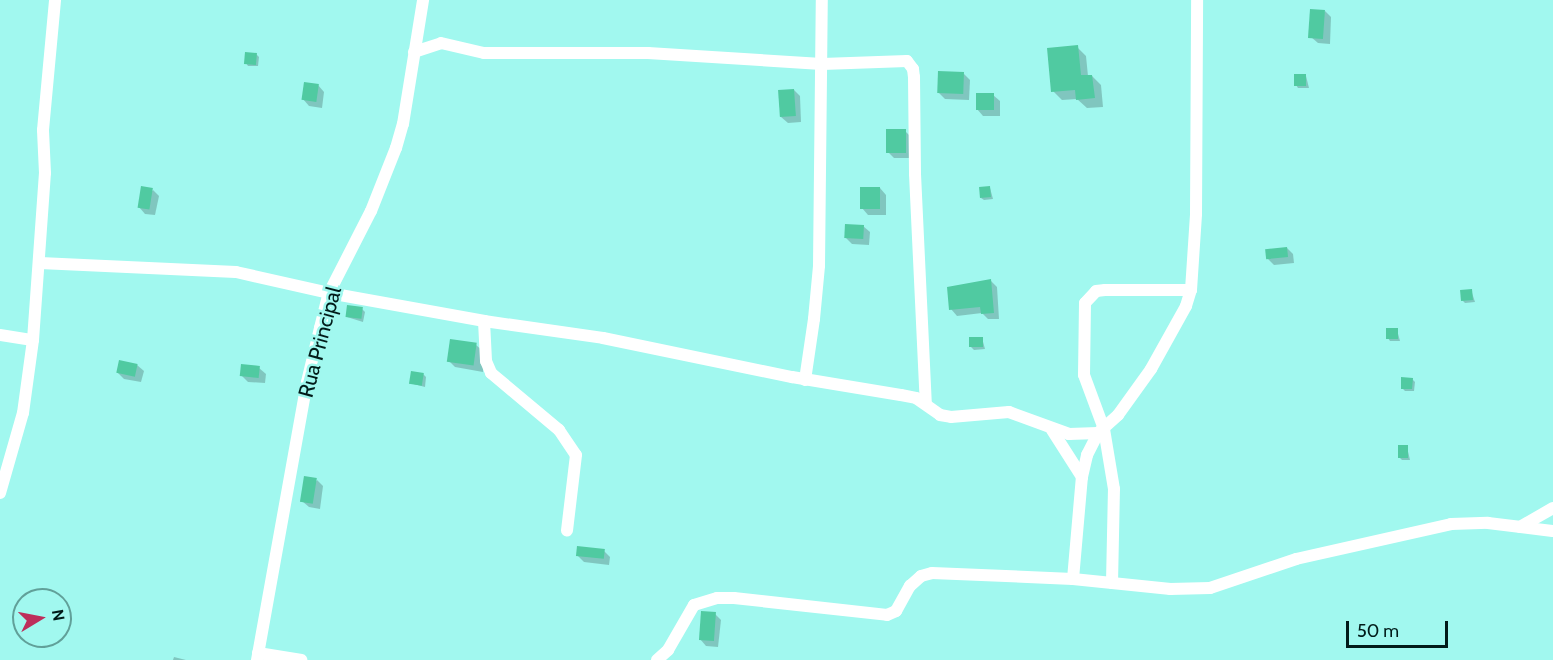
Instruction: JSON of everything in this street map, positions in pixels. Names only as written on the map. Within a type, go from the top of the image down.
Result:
[{"type":"street","points":[[0,493],[23,413],[33,340],[45,173],[43,130],[55,0]]},
{"type":"street","name":"Rua Principal","points":[[258,657],[307,382],[329,293],[371,211],[396,148],[403,124],[423,0]]},
{"type":"street","points":[[805,380],[819,266],[822,0]]},
{"type":"street","points":[[1073,579],[1082,477],[1087,455],[1101,431],[1118,415],[1151,369],[1186,306],[1191,290],[1196,214],[1197,0]]},
{"type":"street","points":[[414,52],[441,43],[484,53],[648,53],[822,64],[906,61],[913,69],[915,174],[926,404]]},
{"type":"street","points":[[40,263],[236,272],[329,293],[484,321],[603,338],[805,380],[901,395],[926,404],[940,415],[951,417],[1009,412],[1052,430],[1069,434],[1101,431]]},
{"type":"street","points":[[1112,583],[1114,489],[1101,431],[1084,375],[1085,303],[1096,291],[1191,290]]},
{"type":"street","points":[[484,321],[486,362],[491,373],[559,430],[576,455],[567,530]]},
{"type":"street","points":[[0,335],[33,340]]},
{"type":"street","points":[[1052,430],[1082,477]]},
{"type":"street","points":[[1520,527],[1553,508]]},
{"type":"street","points":[[657,660],[668,650],[689,610],[701,601],[734,598],[887,615],[896,611],[910,586],[921,576],[932,573],[1073,579],[1170,590],[1210,588],[1296,559],[1451,524],[1488,523],[1553,531]]},
{"type":"street","points":[[258,657],[301,660]]},
{"type":"building","points":[[1310,9],[1325,10],[1323,39],[1308,38]]},
{"type":"building","points":[[1078,45],[1081,75],[1092,75],[1095,98],[1076,100],[1075,90],[1051,92],[1047,48]]},
{"type":"building","points":[[245,52],[257,53],[256,65],[244,64]]},
{"type":"building","points":[[938,71],[964,72],[963,94],[937,93]]},
{"type":"building","points":[[1294,74],[1306,74],[1306,86],[1294,86]]},
{"type":"building","points":[[304,82],[319,84],[316,102],[301,100]]},
{"type":"building","points":[[794,89],[796,116],[780,117],[778,90]]},
{"type":"building","points":[[976,93],[994,93],[994,110],[976,110]]},
{"type":"building","points":[[886,129],[906,129],[906,153],[886,153]]},
{"type":"building","points":[[141,186],[153,188],[149,210],[138,208]]},
{"type":"building","points":[[990,186],[991,197],[980,198],[979,187]]},
{"type":"building","points":[[860,187],[880,187],[880,209],[860,209]]},
{"type":"building","points":[[845,224],[864,225],[863,239],[844,238]]},
{"type":"building","points":[[1287,247],[1288,257],[1266,259],[1265,249]]},
{"type":"building","points":[[991,279],[994,313],[981,314],[980,307],[949,310],[947,287]]},
{"type":"building","points":[[1472,289],[1473,300],[1461,301],[1460,290]]},
{"type":"building","points":[[347,305],[363,307],[361,319],[346,317]]},
{"type":"building","points":[[1386,328],[1398,328],[1398,339],[1386,339]]},
{"type":"building","points":[[969,337],[983,337],[983,347],[969,347]]},
{"type":"building","points":[[450,339],[477,343],[474,366],[447,362]]},
{"type":"building","points":[[119,360],[138,364],[135,377],[116,373]]},
{"type":"building","points":[[241,364],[260,366],[259,378],[240,376]]},
{"type":"building","points":[[411,371],[424,373],[422,386],[409,384]]},
{"type":"building","points":[[1401,377],[1413,378],[1412,389],[1401,389]]},
{"type":"building","points":[[1398,445],[1408,445],[1408,458],[1398,458]]},
{"type":"building","points":[[304,476],[317,478],[313,504],[300,502]]},
{"type":"building","points":[[577,546],[605,549],[604,559],[576,556]]},
{"type":"building","points":[[701,611],[716,612],[714,641],[699,640]]}]
